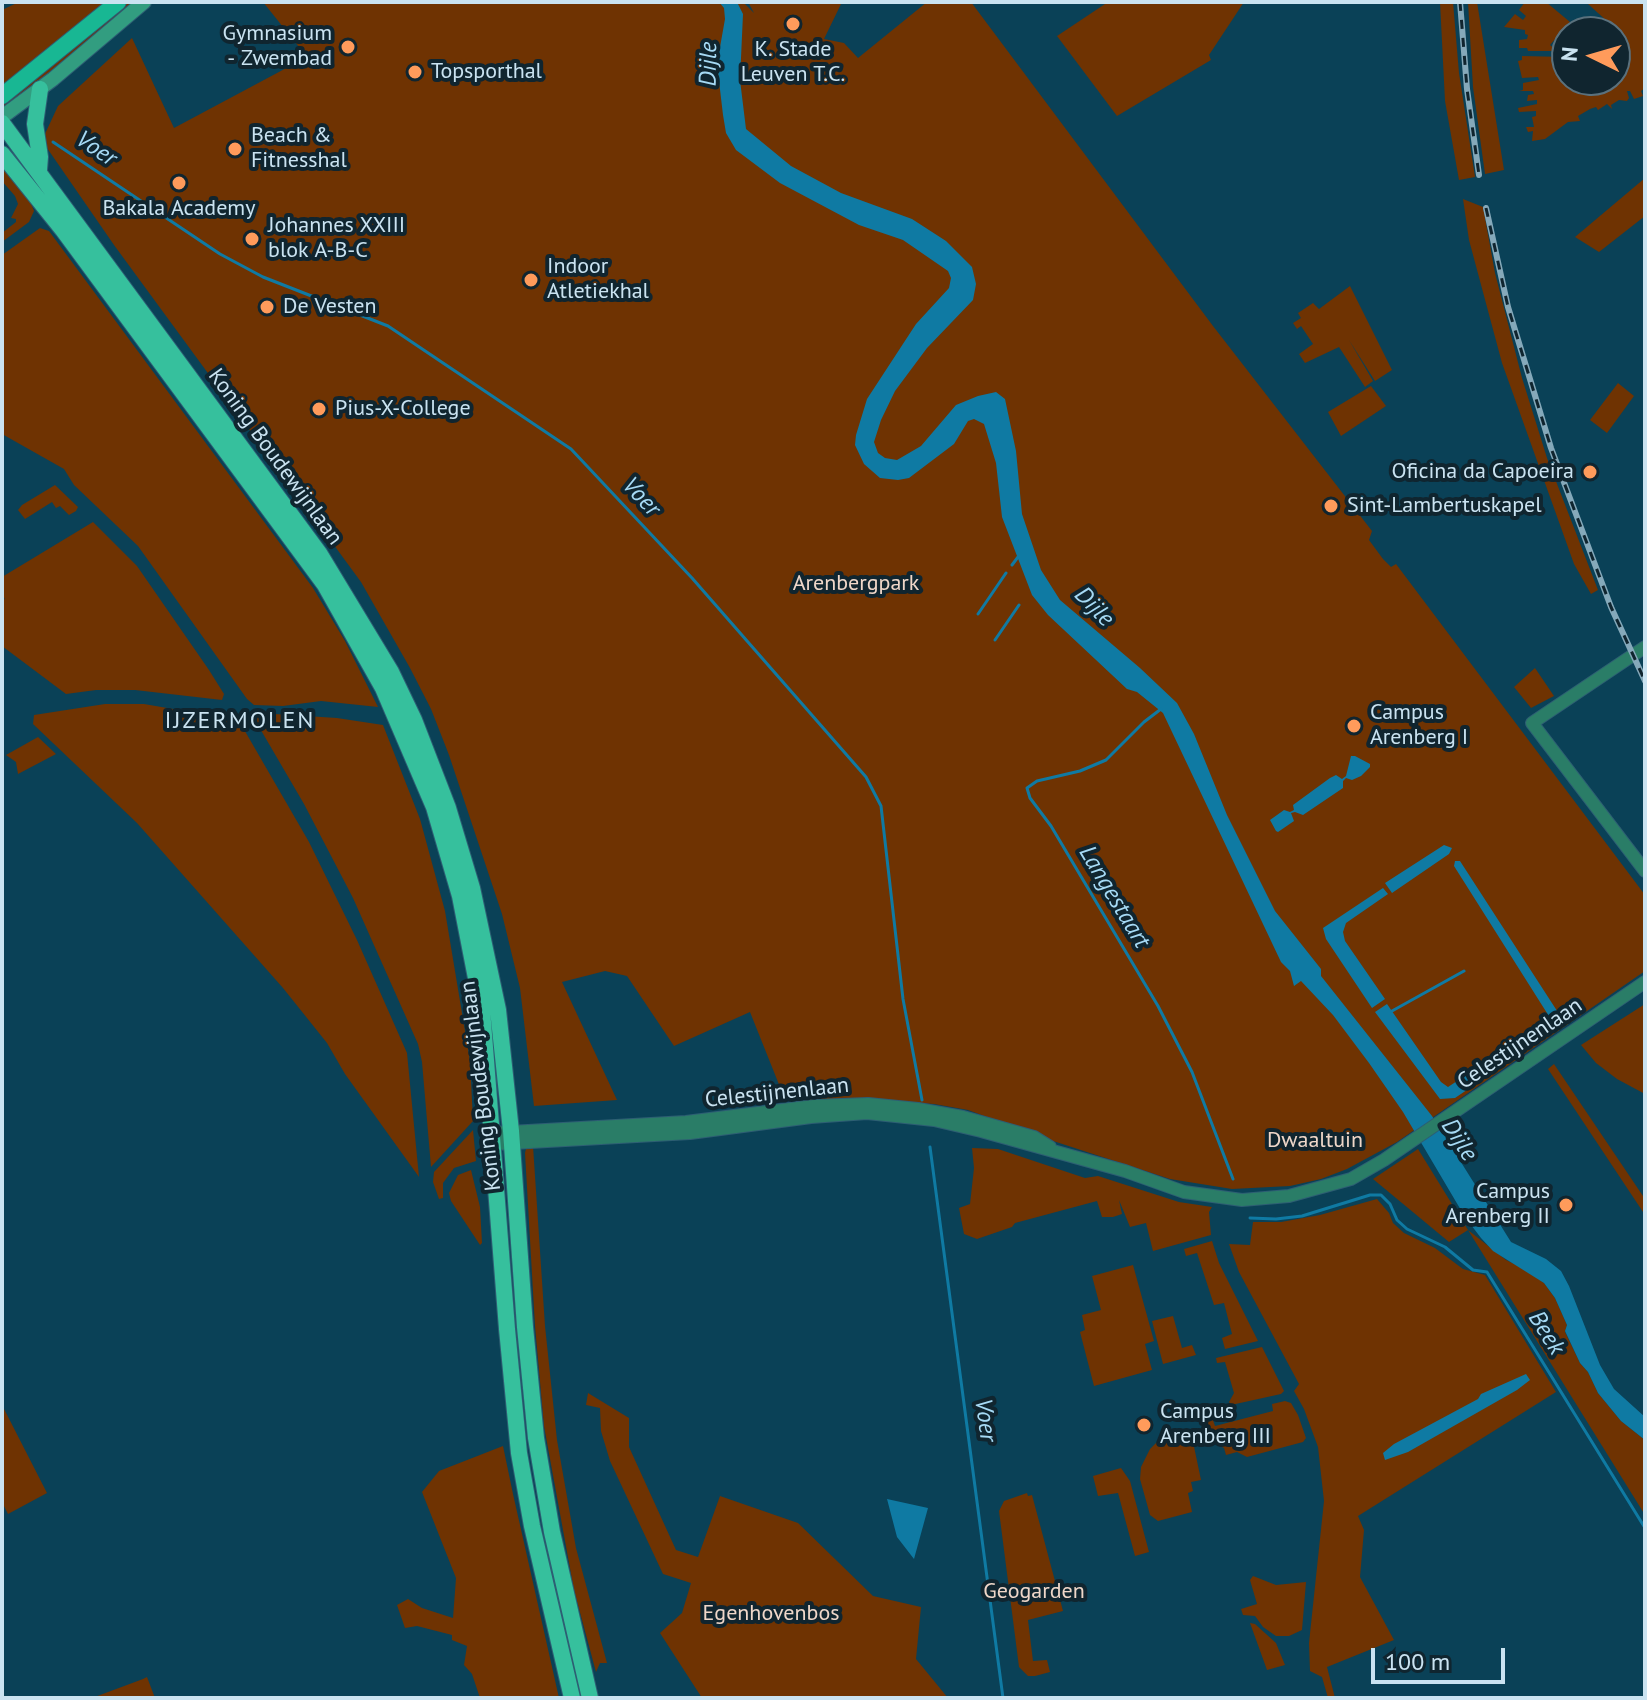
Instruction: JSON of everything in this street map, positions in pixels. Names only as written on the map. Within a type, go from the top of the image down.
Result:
[{"type":"highway","points":[[39,170],[35,124],[40,89]]},
{"type":"highway","name":"Koning Boudewijnlaan","points":[[2,120],[319,553],[391,672],[435,772],[472,888],[498,1010],[540,1465],[590,1698]]},
{"type":"highway","name":"Koning Boudewijnlaan","points":[[2,154],[63,230],[325,585],[383,688],[434,807],[460,896],[482,1009],[519,1453],[532,1526],[572,1698]]},
{"type":"main road","points":[[2,120],[144,2]]},
{"type":"main road","points":[[2,96],[115,4]]},
{"type":"street","points":[[1645,647],[1532,723],[1645,871]]},
{"type":"street","name":"Celestijnenlaan","points":[[494,1138],[690,1133],[867,1113],[934,1120],[1058,1151],[1146,1180],[1212,1197],[1248,1200],[1289,1196],[1351,1179],[1413,1142],[1645,982]]},
{"type":"green space","points":[[19,2],[137,2],[2,111],[2,10]]},
{"type":"green space","name":"Arenbergpark","points":[[263,2],[743,2],[754,13],[748,2],[842,2],[824,39],[844,43],[858,58],[927,2],[971,2],[1213,326],[1372,531],[1369,540],[1383,559],[1391,567],[1396,564],[1645,895],[1645,971],[1397,1142],[1347,1169],[1290,1186],[1232,1189],[1170,1179],[968,1110],[934,1104],[791,1098],[782,1092],[750,1012],[674,1046],[627,976],[605,971],[562,982],[617,1100],[534,1106],[520,988],[502,914],[431,709],[361,582],[114,245],[47,148],[44,136],[58,106],[132,38],[174,128],[307,57]]},
{"type":"green space","points":[[1108,2],[1244,2],[1209,55],[1211,60],[1117,116],[1057,36]]},
{"type":"green space","points":[[1440,2],[1453,2],[1459,73],[1475,177],[1459,180],[1445,101]]},
{"type":"green space","points":[[1468,2],[1477,2],[1504,170],[1485,174],[1473,87]]},
{"type":"green space","points":[[1525,2],[1546,2],[1563,16],[1551,16],[1551,51],[1519,48],[1519,40],[1527,39],[1525,30],[1504,27],[1515,14],[1523,20],[1526,16],[1519,10]]},
{"type":"green space","points":[[1645,2],[1643,96],[1634,99],[1631,93],[1631,16],[1601,16],[1588,4]]},
{"type":"green space","points":[[1522,56],[1551,57],[1551,96],[1629,98],[1611,105],[1612,109],[1607,104],[1598,110],[1596,107],[1590,109],[1578,116],[1580,121],[1568,122],[1545,139],[1532,141],[1533,131],[1528,132],[1526,127],[1534,127],[1532,117],[1536,116],[1536,111],[1519,112],[1518,108],[1537,104],[1537,100],[1527,101],[1528,95],[1534,94],[1533,91],[1519,91],[1523,90],[1523,83],[1539,80],[1538,77],[1522,78],[1518,61],[1522,60]]},
{"type":"green space","points":[[2,167],[30,201],[34,211],[29,222],[2,242],[2,233],[16,222],[11,218],[18,204],[2,181]]},
{"type":"green space","points":[[1645,178],[1645,216],[1599,252],[1575,237]]},
{"type":"green space","points":[[1463,199],[1483,207],[1495,273],[1522,378],[1547,458],[1598,590],[1591,594],[1574,564],[1502,363],[1469,240]]},
{"type":"green space","points":[[40,228],[49,231],[313,588],[345,641],[378,707],[321,701],[283,706],[254,705],[138,546],[74,485],[64,469],[2,434],[2,255]]},
{"type":"green space","points":[[1350,286],[1392,370],[1375,381],[1349,340],[1373,381],[1365,387],[1339,347],[1305,363],[1299,354],[1313,344],[1301,326],[1297,329],[1293,323],[1301,318],[1298,313],[1313,303],[1319,309]]},
{"type":"green space","points":[[1618,383],[1634,396],[1607,433],[1590,420]]},
{"type":"green space","points":[[1371,386],[1386,406],[1341,436],[1328,412]]},
{"type":"green space","points":[[55,485],[78,507],[76,511],[69,515],[52,502],[25,519],[18,510],[22,505]]},
{"type":"green space","points":[[93,522],[137,566],[209,670],[224,694],[222,700],[135,690],[66,694],[2,646],[2,600],[5,599],[2,595],[2,577]]},
{"type":"green space","points":[[1535,668],[1554,696],[1531,708],[1514,687]]},
{"type":"green space","points":[[105,704],[144,704],[231,719],[242,726],[309,842],[407,1053],[419,1177],[345,1074],[327,1043],[283,988],[137,823],[33,724],[34,715]]},
{"type":"green space","points":[[259,713],[337,718],[383,725],[420,819],[445,911],[470,1061],[473,1121],[431,1167],[418,1044],[353,898],[304,804],[255,720]]},
{"type":"green space","points":[[38,737],[56,754],[18,774],[16,762],[6,755]]},
{"type":"green space","points":[[1645,1004],[1645,1094],[1596,1063],[1581,1045]]},
{"type":"green space","points":[[1554,1064],[1645,1199],[1645,1215],[1548,1069]]},
{"type":"green space","points":[[473,1130],[476,1161],[454,1168],[443,1183],[443,1198],[439,1199],[433,1182],[434,1172]]},
{"type":"green space","points":[[533,1146],[545,1326],[557,1440],[576,1548],[607,1663],[600,1663],[596,1672],[574,1590],[544,1426],[525,1153]]},
{"type":"green space","points":[[972,1148],[998,1149],[1085,1178],[1098,1176],[1179,1202],[1212,1207],[1209,1212],[1211,1235],[1153,1251],[1146,1223],[1130,1227],[1119,1200],[1122,1214],[1113,1217],[1102,1217],[1097,1201],[1015,1223],[1012,1227],[977,1239],[964,1234],[959,1208],[970,1204],[974,1168]]},
{"type":"green space","points":[[1418,1149],[1468,1230],[1449,1242],[1373,1179]]},
{"type":"green space","points":[[471,1170],[480,1207],[480,1245],[449,1193],[458,1175]]},
{"type":"green space","points":[[1377,1199],[1404,1233],[1435,1248],[1463,1269],[1485,1275],[1556,1392],[1358,1516],[1364,1530],[1360,1577],[1394,1640],[1327,1667],[1335,1698],[1328,1698],[1322,1677],[1310,1671],[1309,1643],[1324,1501],[1318,1447],[1294,1391],[1299,1384],[1239,1272],[1229,1244],[1250,1245],[1253,1222],[1281,1222],[1320,1215]]},
{"type":"green space","points":[[1468,1230],[1506,1260],[1544,1283],[1555,1298],[1567,1325],[1565,1332],[1598,1393],[1621,1421],[1645,1440],[1645,1515]]},
{"type":"green space","points":[[1212,1241],[1219,1263],[1258,1341],[1225,1349],[1222,1338],[1232,1334],[1224,1303],[1214,1305],[1197,1253],[1186,1256],[1184,1249]]},
{"type":"green space","points":[[1133,1265],[1154,1341],[1145,1344],[1152,1370],[1094,1386],[1080,1332],[1085,1330],[1082,1315],[1101,1310],[1092,1276]]},
{"type":"green space","points":[[1173,1316],[1182,1348],[1192,1345],[1196,1355],[1163,1364],[1152,1321]]},
{"type":"green space","points":[[1262,1347],[1284,1391],[1231,1405],[1229,1402],[1234,1393],[1225,1362],[1217,1363],[1216,1358]]},
{"type":"green space","name":"Egenhovenbos","points":[[588,1393],[629,1418],[629,1447],[676,1550],[698,1557],[720,1496],[798,1523],[873,1596],[921,1607],[916,1659],[948,1698],[702,1698],[660,1633],[682,1613],[691,1583],[663,1574],[610,1461],[601,1431],[600,1408],[586,1405]]},
{"type":"green space","points":[[1291,1403],[1298,1415],[1306,1438],[1303,1442],[1247,1457],[1237,1452],[1226,1455],[1224,1448],[1208,1440],[1203,1423],[1213,1420],[1215,1426],[1273,1411],[1272,1404]]},
{"type":"green space","points":[[2,1405],[47,1493],[8,1514],[2,1502]]},
{"type":"green space","points":[[1175,1436],[1178,1442],[1192,1437],[1201,1480],[1191,1482],[1193,1491],[1188,1493],[1192,1512],[1158,1521],[1150,1515],[1140,1479],[1141,1467],[1157,1442]]},
{"type":"green space","points":[[503,1446],[559,1698],[480,1698],[472,1674],[464,1665],[467,1646],[452,1640],[452,1635],[417,1626],[405,1628],[397,1605],[408,1599],[422,1608],[453,1618],[456,1578],[422,1492],[439,1471]]},
{"type":"green space","points":[[1121,1468],[1130,1481],[1149,1552],[1135,1556],[1118,1493],[1098,1496],[1093,1476]]},
{"type":"green space","name":"Geogarden","points":[[1027,1493],[1028,1496],[1032,1495],[1063,1611],[1028,1620],[1033,1661],[1047,1660],[1050,1672],[1035,1676],[1028,1676],[1019,1667],[999,1511],[1004,1501]]},
{"type":"green space","points":[[1253,1576],[1276,1585],[1306,1582],[1302,1630],[1289,1636],[1276,1636],[1263,1627],[1255,1616],[1243,1615],[1241,1609],[1257,1604],[1250,1580]]},
{"type":"green space","points":[[1250,1623],[1276,1643],[1285,1665],[1267,1670]]},
{"type":"green space","points":[[147,1677],[155,1698],[92,1698],[143,1679]]},
{"type":"water","name":"Dijle","points":[[719,2],[737,2],[743,14],[740,80],[746,129],[791,166],[841,193],[912,219],[946,241],[972,267],[976,284],[973,300],[927,348],[895,391],[874,442],[878,453],[897,460],[921,446],[956,405],[996,392],[1005,399],[1016,451],[1022,514],[1041,570],[1060,600],[1177,703],[1194,734],[1227,815],[1275,911],[1321,969],[1321,976],[1432,1116],[1511,1242],[1546,1259],[1561,1271],[1600,1365],[1614,1389],[1645,1417],[1645,1440],[1621,1421],[1598,1393],[1565,1331],[1567,1325],[1555,1298],[1544,1283],[1493,1251],[1481,1238],[1369,1063],[1333,1015],[1301,981],[1294,986],[1290,971],[1281,962],[1163,713],[1137,692],[1127,689],[1048,615],[1032,595],[1002,517],[996,463],[984,424],[974,419],[968,421],[954,444],[909,478],[880,478],[864,464],[855,445],[867,399],[916,324],[949,288],[951,278],[948,271],[903,240],[859,225],[780,183],[736,150],[726,133],[717,64],[725,19],[724,8]]},
{"type":"water","points":[[1351,756],[1370,764],[1370,767],[1361,776],[1352,780],[1346,778],[1343,788],[1303,815],[1291,813],[1294,821],[1276,831],[1270,820],[1284,810],[1294,810],[1293,805],[1330,778],[1336,775],[1342,779],[1346,776]]},
{"type":"water","points":[[1444,845],[1452,848],[1449,854],[1392,893],[1385,883]]},
{"type":"water","points":[[1455,861],[1460,861],[1561,1017],[1552,1021],[1454,866]]},
{"type":"water","points":[[1383,888],[1388,894],[1346,923],[1343,932],[1345,941],[1385,999],[1372,1008],[1326,939],[1323,928]]},
{"type":"water","points":[[1387,1004],[1441,1082],[1448,1087],[1546,1022],[1551,1033],[1455,1098],[1440,1099],[1375,1012]]},
{"type":"water","points":[[1526,1374],[1530,1380],[1517,1390],[1408,1452],[1385,1460],[1383,1453],[1394,1444],[1478,1399],[1481,1394]]},
{"type":"water","points":[[887,1499],[928,1508],[914,1559],[897,1537]]},
{"type":"waterway","name":"Voer","points":[[53,142],[220,254],[263,277],[388,326],[571,449],[692,578],[866,777],[881,806],[903,999],[922,1100]]},
{"type":"waterway","points":[[1012,565],[1018,557]]},
{"type":"waterway","points":[[978,614],[1006,573]]},
{"type":"waterway","points":[[995,640],[1019,605]]},
{"type":"waterway","name":"Langestaart","points":[[1161,709],[1106,760],[1080,771],[1037,781],[1027,788],[1030,798],[1051,826],[1158,1006],[1192,1072],[1233,1179]]},
{"type":"waterway","points":[[1392,1011],[1464,971]]},
{"type":"waterway","name":"Voer","points":[[930,1147],[1003,1698]]},
{"type":"waterway","name":"Beek","points":[[1250,1218],[1302,1216],[1370,1195],[1381,1195],[1390,1204],[1397,1220],[1407,1229],[1445,1247],[1473,1270],[1487,1272],[1645,1528]]},
{"type":"railway","points":[[1460,2],[1467,89],[1479,175]]},
{"type":"railway","points":[[1486,208],[1508,307],[1551,448],[1611,607],[1645,681]]},
{"type":"place","name":"K. Stade Leuven T.C.","points":[[793,24]]},
{"type":"place","name":"Gymnasium - Zwembad","points":[[348,47]]},
{"type":"place","name":"Topsporthal","points":[[415,72]]},
{"type":"place","name":"Beach & Fitnesshal","points":[[235,149]]},
{"type":"place","name":"Bakala Academy","points":[[179,183]]},
{"type":"place","name":"Johannes XXIII blok A-B-C","points":[[252,239]]},
{"type":"place","name":"Indoor Atletiekhal","points":[[531,280]]},
{"type":"place","name":"De Vesten","points":[[267,307]]},
{"type":"place","name":"Pius-X-College","points":[[319,409]]},
{"type":"place","name":"Oficina da Capoeira","points":[[1590,472]]},
{"type":"place","name":"Sint-Lambertuskapel","points":[[1331,506]]},
{"type":"place","name":"Campus Arenberg I","points":[[1354,726]]},
{"type":"place","name":"Campus Arenberg II","points":[[1566,1205]]},
{"type":"place","name":"Campus Arenberg III","points":[[1144,1425]]},
{"type":"district","name":"IJZERMOLEN","points":[[240,721]]},
{"type":"park label","name":"Dwaaltuin","points":[[1315,1141]]}]
